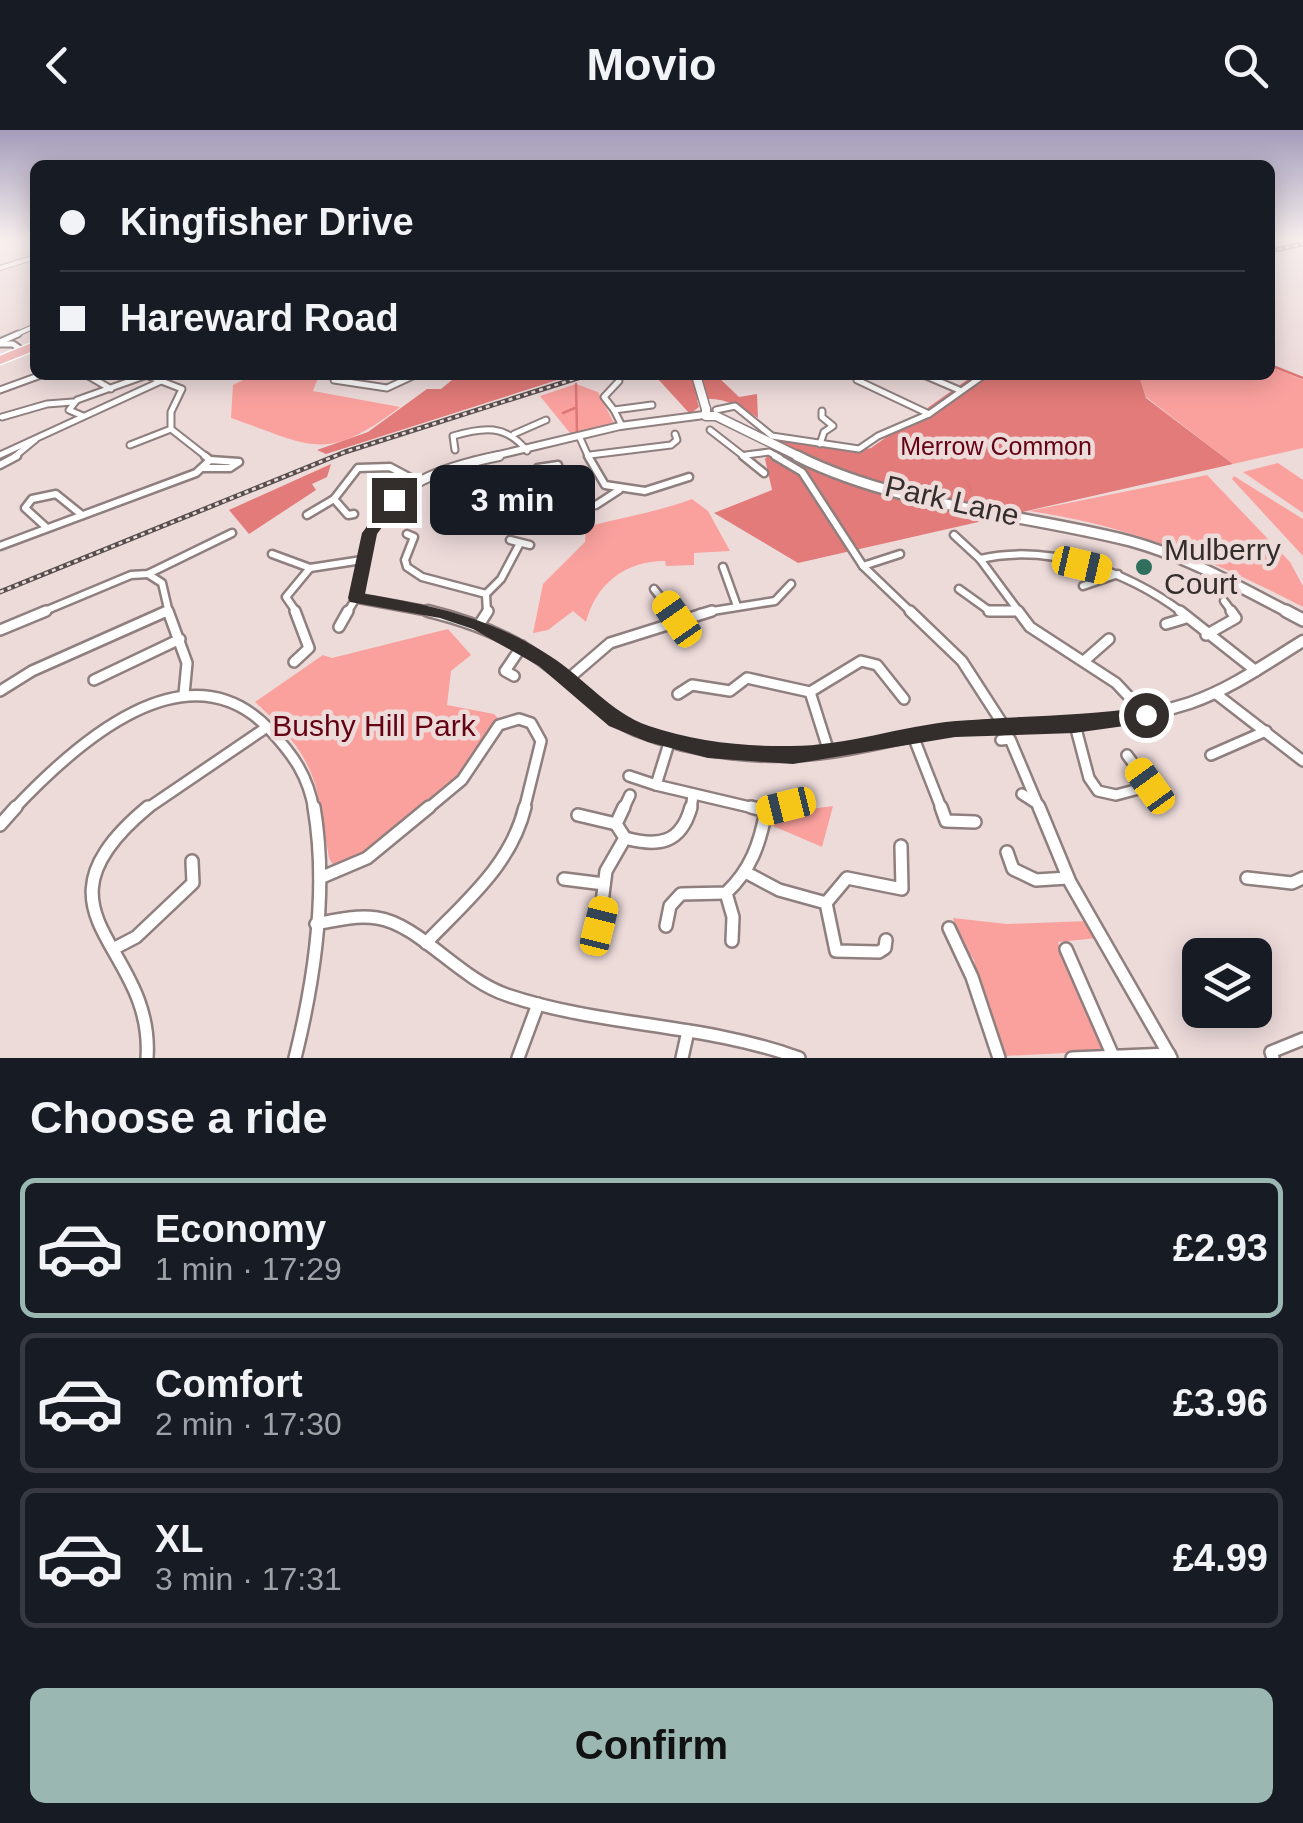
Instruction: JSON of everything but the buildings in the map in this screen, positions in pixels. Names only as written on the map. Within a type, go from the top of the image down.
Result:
[{"type":"main road","points":[[0,360],[30,348]]},
{"type":"main road","points":[[698,380],[711,412]]},
{"type":"main road","name":"Park Lane","points":[[711,412],[809,462],[911,495],[1133,542],[1213,573],[1303,620]]},
{"type":"street","points":[[0,343],[30,328]]},
{"type":"street","points":[[0,343],[13,344],[22,351]]},
{"type":"street","points":[[0,390],[30,379]]},
{"type":"street","points":[[96,380],[111,389]]},
{"type":"street","points":[[2,416],[46,404],[73,402],[134,380]]},
{"type":"street","points":[[334,380],[390,390],[411,380]]},
{"type":"street","points":[[857,380],[929,414]]},
{"type":"street","points":[[936,380],[959,390]]},
{"type":"street","points":[[338,627],[356,598],[370,533],[381,514],[418,482],[474,461],[622,426],[734,406],[772,436],[846,450],[865,448],[878,436],[929,414],[977,380]]},
{"type":"street","points":[[0,454],[161,381],[183,391],[170,412],[171,429],[210,460],[240,462],[230,468],[204,468],[0,546]]},
{"type":"street","points":[[619,381],[604,397],[622,426]]},
{"type":"street","points":[[350,394],[359,384]]},
{"type":"street","points":[[73,402],[69,410],[83,416]]},
{"type":"street","points":[[614,410],[652,405]]},
{"type":"street","points":[[820,444],[824,432],[833,426],[822,417],[822,411]]},
{"type":"street","points":[[514,434],[546,420]]},
{"type":"street","points":[[455,450],[452,436],[494,426],[514,434],[526,451]]},
{"type":"street","points":[[131,445],[171,429]]},
{"type":"street","points":[[710,430],[764,473]]},
{"type":"street","points":[[590,455],[648,450],[676,443],[676,434]]},
{"type":"street","points":[[0,464],[22,453],[38,437]]},
{"type":"street","points":[[580,438],[598,480],[619,490],[662,488],[689,477]]},
{"type":"street","points":[[746,455],[768,452],[802,472],[864,566],[962,660],[1004,726]]},
{"type":"street","points":[[204,468],[210,460]]},
{"type":"street","points":[[474,461],[484,488],[492,492],[538,490]]},
{"type":"street","points":[[307,515],[334,499],[349,475],[370,464],[397,466],[418,482]]},
{"type":"street","points":[[532,515],[538,506],[538,468],[558,465]]},
{"type":"street","points":[[444,493],[464,494],[484,488]]},
{"type":"street","points":[[596,505],[619,490]]},
{"type":"street","points":[[480,511],[492,492]]},
{"type":"street","points":[[47,528],[24,508],[43,494],[56,494],[82,515]]},
{"type":"street","points":[[334,499],[348,515],[354,514]]},
{"type":"street","points":[[0,630],[131,574],[148,574],[232,533]]},
{"type":"street","points":[[426,536],[411,535],[404,560],[414,572],[486,594]]},
{"type":"street","points":[[954,535],[980,559],[1014,611],[1030,627],[1116,683],[1146,715]]},
{"type":"street","points":[[510,540],[519,546],[530,545]]},
{"type":"street","points":[[1045,545],[1046,556]]},
{"type":"street","points":[[486,594],[498,584],[519,546]]},
{"type":"street","points":[[272,554],[310,568],[362,560]]},
{"type":"street","points":[[864,566],[900,554]]},
{"type":"street","points":[[980,559],[1046,556],[1118,574],[1165,600],[1256,672]]},
{"type":"street","points":[[723,567],[737,606]]},
{"type":"street","points":[[294,662],[309,648],[298,615],[286,597],[310,568]]},
{"type":"street","points":[[148,574],[162,583],[167,612],[180,639],[188,670],[184,694]]},
{"type":"street","points":[[1084,586],[1118,574]]},
{"type":"street","points":[[566,680],[610,643],[677,619],[775,601],[791,584]]},
{"type":"street","points":[[654,589],[677,619]]},
{"type":"street","points":[[959,590],[992,612],[1014,611]]},
{"type":"street","points":[[479,625],[488,610],[486,594]]},
{"type":"street","points":[[356,598],[428,610],[479,625],[522,646],[616,720],[670,740],[734,753],[829,752],[913,736],[1004,726],[1074,725],[1146,715],[1216,693],[1303,642]]},
{"type":"street","points":[[1206,635],[1236,618],[1224,601]]},
{"type":"street","points":[[0,691],[32,671],[167,612]]},
{"type":"street","points":[[1166,624],[1186,618]]},
{"type":"street","points":[[94,680],[180,639]]},
{"type":"street","points":[[1084,661],[1109,639]]},
{"type":"street","points":[[514,676],[506,671],[522,646]]},
{"type":"street","points":[[678,694],[692,685],[730,691],[747,678],[810,692],[861,661],[877,665],[904,698]]},
{"type":"street","points":[[810,692],[829,752]]},
{"type":"street","points":[[1216,693],[1303,761]]},
{"type":"street","points":[[0,825],[32,790],[131,716],[184,694],[220,695],[248,707],[309,782],[320,878],[296,1058]]},
{"type":"street","points":[[320,878],[367,858],[462,780],[499,724],[520,719],[531,722],[541,741],[520,831],[499,866],[426,943]]},
{"type":"street","points":[[1074,725],[1090,778],[1098,791],[1116,795],[1150,786],[1127,754]]},
{"type":"street","points":[[147,1058],[150,1038],[132,986],[90,900],[92,872],[100,854],[126,822],[267,727]]},
{"type":"street","points":[[1210,754],[1266,731]]},
{"type":"street","points":[[913,736],[946,821],[975,822]]},
{"type":"street","points":[[656,786],[670,740]]},
{"type":"street","points":[[1001,740],[1010,740],[1068,878],[1170,1056],[1072,1058]]},
{"type":"street","points":[[629,776],[656,786],[766,811],[786,806]]},
{"type":"street","points":[[1022,794],[1040,806]]},
{"type":"street","points":[[616,824],[630,795]]},
{"type":"street","points":[[578,815],[616,824],[626,838],[653,845],[672,840],[688,823],[693,795]]},
{"type":"street","points":[[666,926],[670,906],[681,894],[726,893],[747,874],[766,811]]},
{"type":"street","points":[[599,926],[606,871],[626,838]]},
{"type":"street","points":[[826,903],[847,878],[902,889],[902,846]]},
{"type":"street","points":[[1007,852],[1008,868],[1036,880],[1068,878]]},
{"type":"street","points":[[113,949],[136,937],[193,883],[192,861]]},
{"type":"street","points":[[747,874],[779,890],[826,903]]},
{"type":"street","points":[[1247,878],[1292,883],[1303,878]]},
{"type":"street","points":[[564,879],[604,884]]},
{"type":"street","points":[[726,893],[733,918],[732,941]]},
{"type":"street","points":[[826,903],[836,951],[879,952],[886,940]]},
{"type":"street","points":[[316,924],[362,915],[394,919],[448,965],[480,985],[538,1004],[748,1042],[799,1058]]},
{"type":"street","points":[[949,928],[972,977],[999,1058]]},
{"type":"street","points":[[1066,949],[1113,1056]]},
{"type":"street","points":[[518,1058],[538,1004]]},
{"type":"street","points":[[682,1058],[688,1031]]},
{"type":"street","points":[[1273,1058],[1271,1052],[1303,1039]]},
{"type":"green space","points":[[1275,368],[1303,380],[1303,448],[1233,464],[1146,397],[1141,380],[1275,380]]},
{"type":"green space","points":[[243,380],[317,380],[313,391],[400,407],[353,437],[335,443],[300,442],[231,418],[233,385]]},
{"type":"green space","points":[[452,380],[557,380],[326,454],[317,450],[368,432],[427,389],[441,389]]},
{"type":"green space","points":[[659,380],[721,380],[739,397],[757,394],[758,418],[714,399],[697,400],[699,407],[690,414]]},
{"type":"green space","name":"Merrow Common","points":[[967,380],[1141,380],[1146,398],[1233,464],[798,563],[714,513],[772,490],[765,459],[778,440],[852,452],[871,448]]},
{"type":"green space","points":[[576,384],[598,392],[614,423],[574,438],[540,396]]},
{"type":"green space","points":[[1278,463],[1303,480],[1303,513],[1243,472]]},
{"type":"green space","points":[[331,464],[327,477],[312,484],[316,490],[249,534],[229,510]]},
{"type":"green space","points":[[1207,475],[1290,562],[1303,586],[1303,607],[1237,575],[1136,535],[1029,511]]},
{"type":"green space","points":[[1234,476],[1303,519],[1303,556],[1232,479]]},
{"type":"green space","points":[[692,499],[708,511],[730,551],[694,553],[694,565],[666,566],[665,561],[637,565],[605,586],[586,622],[573,611],[548,630],[533,633],[543,584],[585,542],[586,527]]},
{"type":"green space","name":"Bushy Hill Park","points":[[448,629],[471,655],[451,671],[447,705],[494,714],[499,719],[459,776],[433,800],[382,840],[334,867],[310,771],[291,739],[255,702],[323,655],[332,658]]},
{"type":"green space","points":[[805,803],[810,809],[833,806],[822,847],[771,825],[773,816]]},
{"type":"green space","points":[[953,918],[1007,924],[1088,921],[1098,938],[1058,942],[1105,1051],[1004,1056],[981,995],[974,960],[959,939]]},
{"type":"waterway","points":[[1275,367],[1303,378]]},
{"type":"waterway","points":[[576,384],[577,432]]},
{"type":"waterway","points":[[563,413],[575,408]]},
{"type":"waterway","points":[[966,481],[971,490]]},
{"type":"railway","points":[[0,592],[345,452],[571,380]]},
{"type":"place","name":"Mulberry Court","points":[[1144,567]]},
{"type":"route","points":[[394,500],[370,533],[356,598],[441,612],[479,625],[522,646],[616,720],[648,734],[734,753],[793,755],[955,729],[1074,725],[1146,715]]}]
